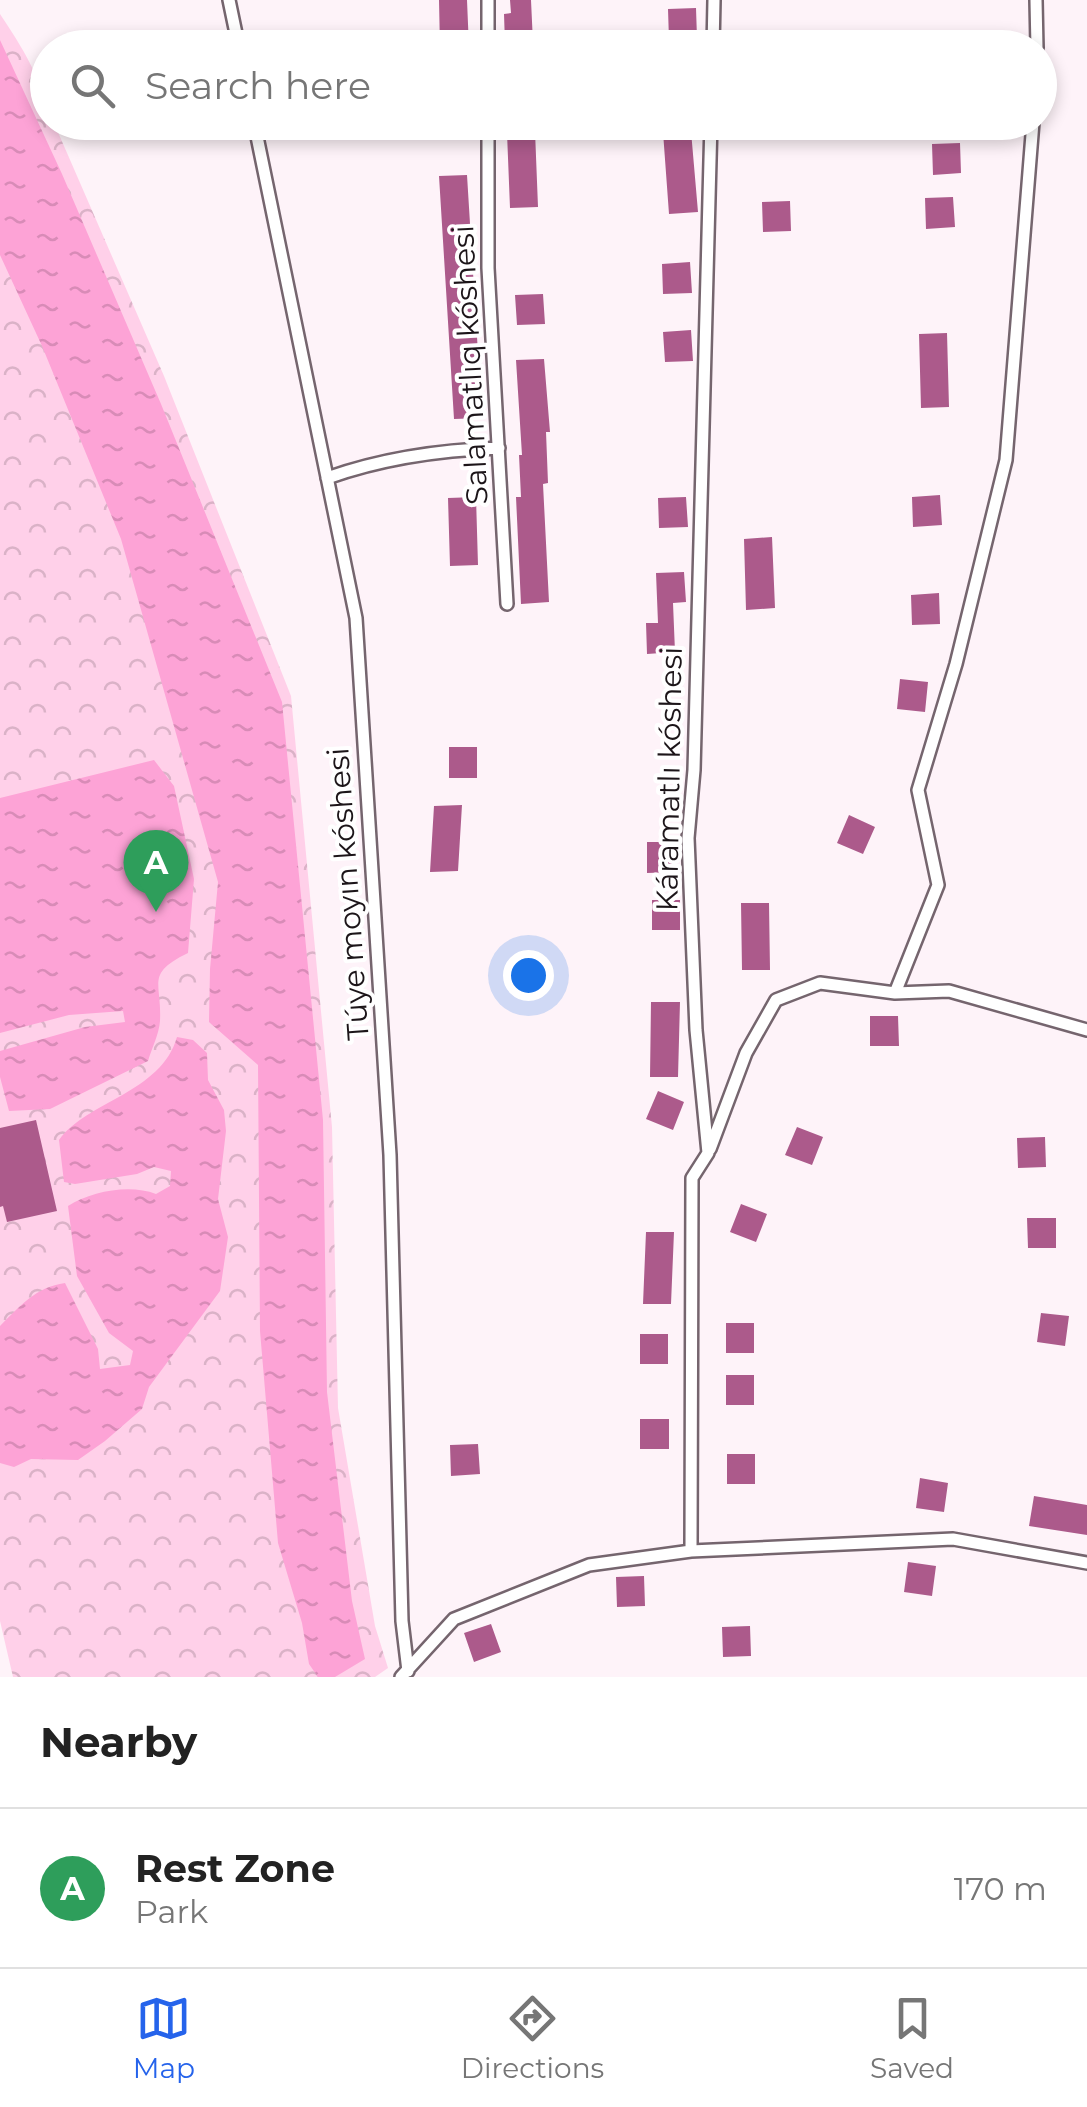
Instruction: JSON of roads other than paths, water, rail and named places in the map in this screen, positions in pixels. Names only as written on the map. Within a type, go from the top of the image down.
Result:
[{"type":"street","points":[[229,0],[235,30]]},
{"type":"street","points":[[488,0],[488,30]]},
{"type":"street","points":[[713,30],[714,0]]},
{"type":"street","points":[[1036,0],[1037,30]]},
{"type":"street","name":"Túye moyın kóshesi","points":[[258,140],[356,618],[390,1155],[404,1674]]},
{"type":"street","name":"Salamatlıq kóshesi","points":[[488,140],[488,268],[506,604]]},
{"type":"street","name":"Káramatlı kóshesi","points":[[691,1551],[692,1178],[708,1153],[696,1030],[688,838],[694,770],[710,140]]},
{"type":"street","points":[[895,993],[938,885],[918,790],[956,664],[1006,460],[1032,140]]},
{"type":"street","points":[[327,478],[364,464],[440,450],[499,448]]},
{"type":"street","points":[[708,1153],[746,1053],[776,1000],[820,983],[895,993],[949,991],[1087,1030]]},
{"type":"street","points":[[404,1674],[454,1619],[589,1565],[691,1551],[953,1539],[1087,1564]]},
{"type":"water","points":[[0,40],[30,105],[30,140],[46,140],[62,174],[282,702],[323,1120],[327,1392],[352,1601],[365,1659],[335,1677],[318,1677],[309,1664],[302,1623],[278,1543],[260,1331],[258,1065],[209,1022],[218,882],[121,539],[0,255]]},
{"type":"water","points":[[154,760],[174,786],[194,879],[188,953],[161,973],[159,1026],[148,1061],[50,1109],[9,1111],[0,1077],[0,1051],[85,1027],[125,1022],[123,1011],[69,1015],[0,1033],[0,798]]},
{"type":"water","points":[[177,1037],[193,1040],[207,1053],[208,1080],[224,1110],[226,1131],[218,1199],[228,1237],[220,1291],[149,1387],[142,1409],[105,1441],[78,1460],[31,1459],[14,1467],[0,1463],[0,1326],[29,1298],[65,1283],[98,1349],[100,1369],[130,1365],[133,1351],[109,1333],[77,1276],[68,1206],[111,1191],[156,1194],[170,1186],[171,1171],[154,1167],[137,1174],[75,1184],[64,1182],[59,1140],[87,1115],[156,1071]]},
{"type":"place","name":"Rest Zone","points":[[156,912]]}]
